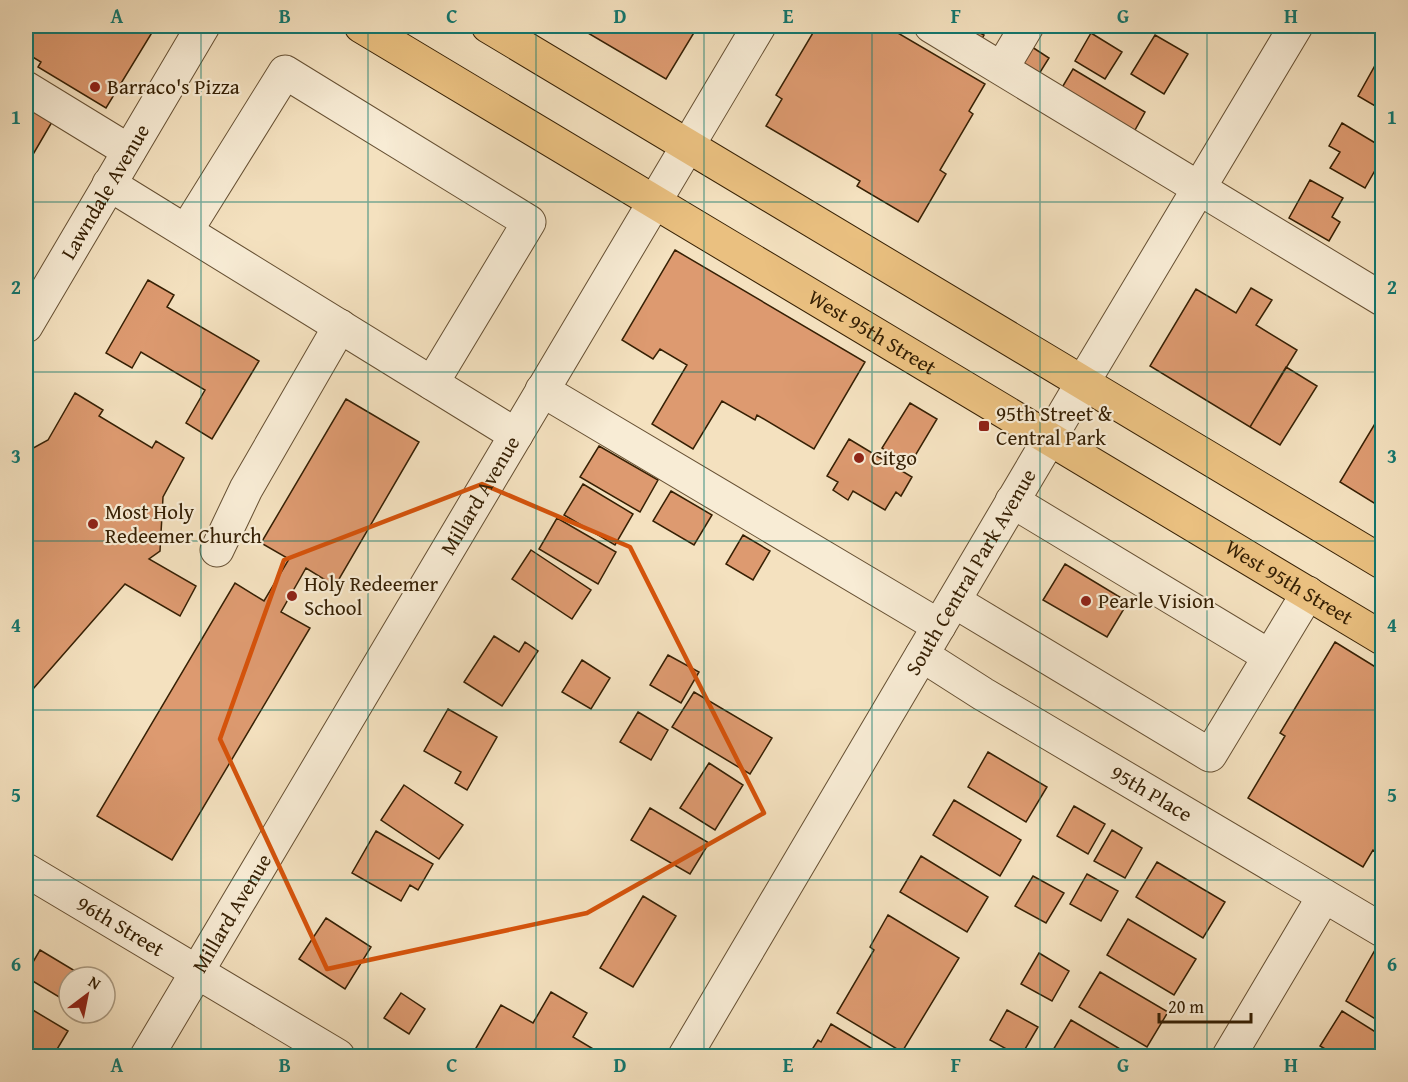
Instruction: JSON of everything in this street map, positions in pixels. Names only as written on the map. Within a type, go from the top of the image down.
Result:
[{"type":"main road","name":"West 95th Street","points":[[361,26],[1383,638]]},
{"type":"main road","points":[[488,26],[522,34],[688,145],[1383,562]]},
{"type":"street","name":"Lawndale Avenue","points":[[26,326],[203,26]]},
{"type":"street","name":"Millard Avenue","points":[[147,1056],[759,26]]},
{"type":"street","points":[[931,26],[1383,299]]},
{"type":"street","points":[[1002,68],[1027,26]]},
{"type":"street","name":"South Central Park Avenue","points":[[685,1056],[1012,501],[1296,26]]},
{"type":"street","points":[[186,231],[285,72],[529,222],[432,383]]},
{"type":"street","points":[[26,88],[129,150]]},
{"type":"street","points":[[109,184],[516,435]]},
{"type":"street","points":[[217,550],[246,489],[340,326]]},
{"type":"street","points":[[542,390],[946,613],[1210,755],[1308,593]]},
{"type":"street","points":[[1012,501],[1269,656]]},
{"type":"street","name":"95th Place","points":[[922,655],[983,694],[1383,930]]},
{"type":"street","name":"96th Street","points":[[26,870],[338,1056]]},
{"type":"street","points":[[1229,1056],[1324,896]]},
{"type":"highlighted area","points":[[482,484],[630,547],[764,813],[587,913],[327,969],[220,739],[284,560]]},
{"type":"building","name":"Barraco's Pizza","points":[[26,26],[156,26],[106,108],[38,67],[41,62],[26,53]]},
{"type":"building","points":[[576,26],[698,26],[666,79]]},
{"type":"building","points":[[817,26],[886,26],[985,84],[969,111],[973,114],[940,170],[946,174],[918,222],[857,186],[860,181],[766,126],[782,99],[776,95]]},
{"type":"building","points":[[966,26],[984,35],[977,48],[959,37]]},
{"type":"building","points":[[1091,33],[1122,52],[1105,79],[1075,61]]},
{"type":"building","points":[[1155,35],[1188,54],[1164,94],[1131,74]]},
{"type":"building","points":[[1032,47],[1049,58],[1034,82],[1017,71]]},
{"type":"building","points":[[1382,53],[1382,110],[1358,96]]},
{"type":"building","points":[[1073,69],[1145,112],[1130,139],[1057,96]]},
{"type":"building","points":[[26,106],[52,122],[28,163],[26,161]]},
{"type":"building","points":[[1342,123],[1382,147],[1382,158],[1365,188],[1330,168],[1340,152],[1329,146]]},
{"type":"building","points":[[1310,180],[1343,198],[1332,217],[1340,222],[1329,241],[1289,218]]},
{"type":"building","points":[[675,250],[865,362],[814,449],[757,415],[755,420],[722,401],[693,449],[652,424],[687,365],[660,349],[653,359],[622,340]]},
{"type":"building","points":[[148,280],[174,295],[167,307],[259,361],[212,439],[186,423],[205,390],[141,352],[132,368],[106,353]]},
{"type":"building","points":[[1251,288],[1272,300],[1256,325],[1297,350],[1250,427],[1150,366],[1196,289],[1236,313]]},
{"type":"building","points":[[1286,367],[1317,386],[1280,445],[1250,427]]},
{"type":"building","name":"Most Holy Redeemer Church","points":[[75,393],[103,410],[99,416],[152,448],[156,441],[184,458],[163,497],[160,551],[149,559],[196,586],[180,616],[125,584],[26,697],[26,452],[48,440]]},
{"type":"building","points":[[346,399],[419,442],[335,586],[306,568],[281,612],[310,628],[172,860],[97,816],[235,583],[264,601],[289,559],[261,543]]},
{"type":"building","name":"Citgo","points":[[910,403],[937,419],[909,466],[882,448]]},
{"type":"building","points":[[1382,412],[1382,508],[1340,482]]},
{"type":"building","name":"Citgo","points":[[849,439],[912,477],[901,496],[896,492],[885,510],[853,491],[848,500],[833,490],[838,482],[827,476]]},
{"type":"building","points":[[599,446],[658,480],[640,512],[580,477]]},
{"type":"building","points":[[583,484],[633,514],[615,545],[564,515]]},
{"type":"building","points":[[671,491],[712,515],[694,545],[653,521]]},
{"type":"building","points":[[557,518],[616,552],[598,584],[539,549]]},
{"type":"building","points":[[743,535],[770,551],[753,580],[726,564]]},
{"type":"building","points":[[531,550],[591,590],[572,619],[512,579]]},
{"type":"building","name":"Pearle Vision","points":[[1065,564],[1128,602],[1107,637],[1043,600]]},
{"type":"building","points":[[494,636],[519,652],[525,642],[538,651],[502,706],[464,682]]},
{"type":"building","points":[[1335,642],[1382,671],[1382,856],[1373,850],[1363,867],[1248,798],[1285,736],[1280,733]]},
{"type":"building","points":[[668,655],[699,672],[681,703],[650,685]]},
{"type":"building","points":[[582,660],[610,678],[591,709],[562,692]]},
{"type":"building","points":[[694,692],[772,738],[750,774],[672,727]]},
{"type":"building","points":[[448,709],[497,737],[467,790],[455,783],[461,772],[424,751]]},
{"type":"building","points":[[638,712],[668,730],[651,760],[620,742]]},
{"type":"building","points":[[988,752],[1047,787],[1026,822],[968,787]]},
{"type":"building","points":[[709,763],[743,785],[715,830],[680,808]]},
{"type":"building","points":[[404,785],[463,825],[439,859],[381,820]]},
{"type":"building","points":[[954,800],[1021,840],[1000,876],[933,835]]},
{"type":"building","points":[[1074,806],[1105,824],[1088,854],[1057,836]]},
{"type":"building","points":[[650,808],[709,843],[690,874],[631,840]]},
{"type":"building","points":[[1112,830],[1142,848],[1125,878],[1094,861]]},
{"type":"building","points":[[376,831],[433,864],[418,890],[410,885],[401,901],[352,873]]},
{"type":"building","points":[[921,856],[988,897],[967,932],[900,892]]},
{"type":"building","points":[[1157,862],[1225,902],[1203,938],[1136,897]]},
{"type":"building","points":[[1087,874],[1118,891],[1101,921],[1070,904]]},
{"type":"building","points":[[1033,876],[1064,893],[1046,923],[1015,906]]},
{"type":"building","points":[[643,896],[676,916],[633,987],[600,968]]},
{"type":"building","points":[[888,915],[959,958],[902,1052],[837,1013],[874,950],[870,947]]},
{"type":"building","points":[[326,918],[371,947],[345,989],[299,959]]},
{"type":"building","points":[[1128,919],[1196,959],[1174,995],[1107,955]]},
{"type":"building","points":[[1379,943],[1382,946],[1382,1023],[1346,1001]]},
{"type":"building","points":[[40,950],[65,965],[57,965],[57,996],[26,977]]},
{"type":"building","points":[[1039,953],[1069,971],[1052,1001],[1021,984]]},
{"type":"building","points":[[1100,972],[1168,1012],[1147,1047],[1079,1007]]},
{"type":"building","points":[[551,992],[587,1013],[573,1037],[600,1053],[598,1056],[491,1056],[476,1048],[501,1005],[533,1023]]},
{"type":"building","points":[[401,993],[425,1009],[409,1034],[384,1018]]},
{"type":"building","points":[[26,1006],[68,1031],[53,1056],[26,1056]]},
{"type":"building","points":[[1007,1010],[1038,1027],[1021,1056],[990,1040]]},
{"type":"building","points":[[1342,1011],[1382,1036],[1382,1056],[1337,1056],[1320,1046]]},
{"type":"building","points":[[1071,1020],[1132,1056],[1050,1055]]},
{"type":"building","points":[[831,1024],[881,1054],[879,1056],[808,1056],[818,1040],[821,1042]]},
{"type":"place","name":"Barraco's Pizza","points":[[95,87]]},
{"type":"place","name":"95th Street & Central Park","points":[[984,426]]},
{"type":"place","name":"Citgo","points":[[859,458]]},
{"type":"place","name":"Most Holy Redeemer Church","points":[[93,524]]},
{"type":"place","name":"Holy Redeemer School","points":[[292,596]]},
{"type":"place","name":"Pearle Vision","points":[[1086,601]]}]
